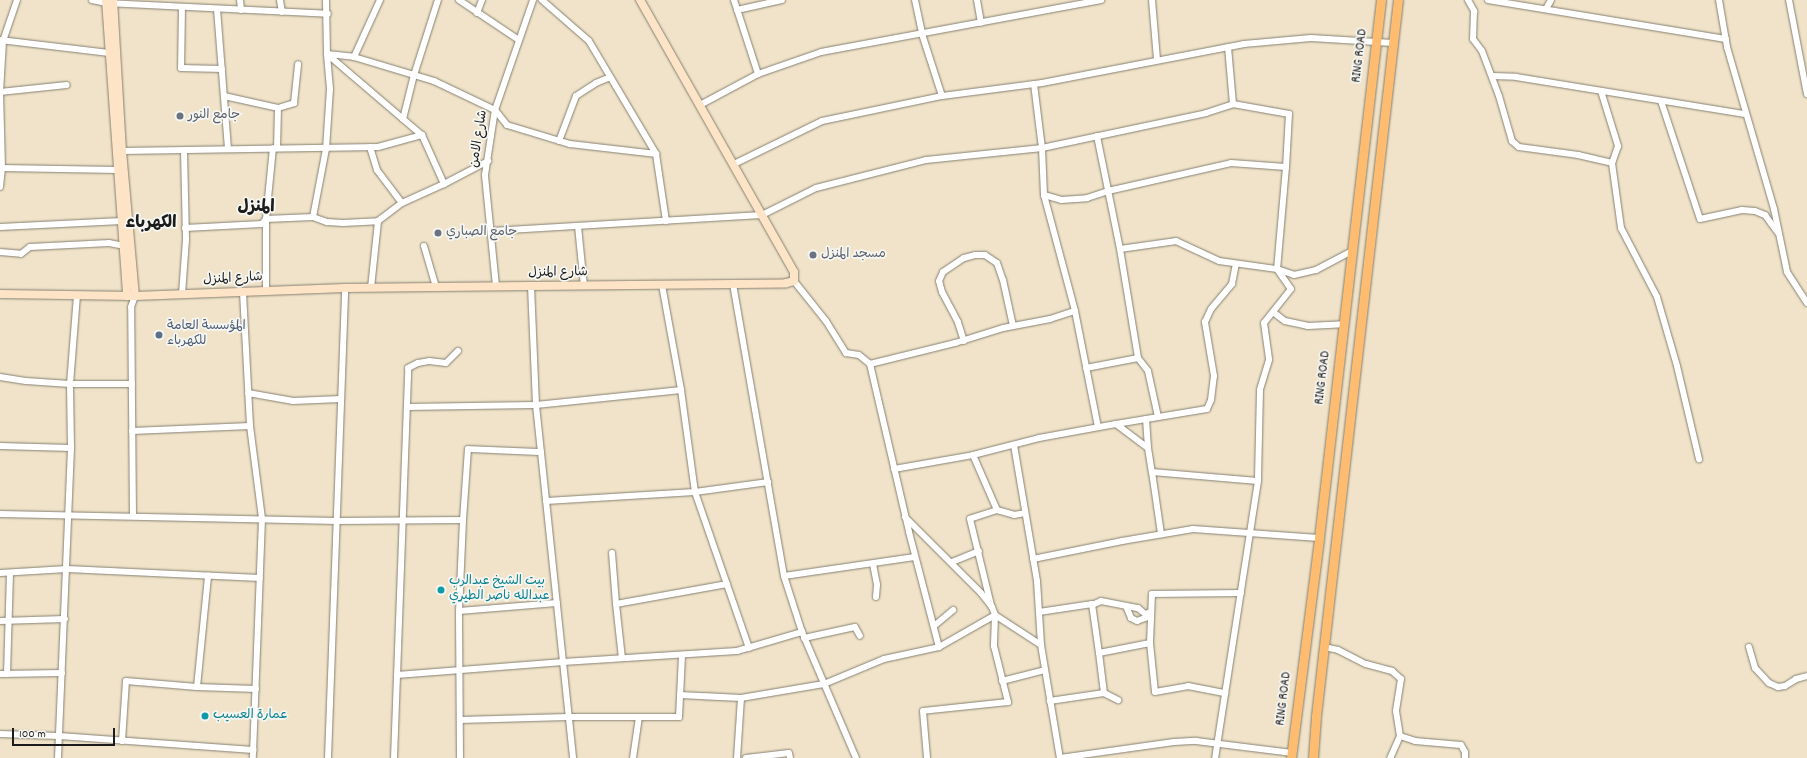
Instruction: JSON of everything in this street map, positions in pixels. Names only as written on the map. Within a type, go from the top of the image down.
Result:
[{"type":"main road","name":"RING ROAD","points":[[1292,756],[1319,538],[1381,0]]},
{"type":"main road","points":[[1313,758],[1324,647],[1398,0]]},
{"type":"street","points":[[0,187],[0,92],[2,41],[18,0]]},
{"type":"street","points":[[92,0],[182,7],[328,14]]},
{"type":"street","points":[[190,0],[190,7]]},
{"type":"street","points":[[240,0],[241,10]]},
{"type":"street","points":[[280,0],[282,12]]},
{"type":"street","points":[[313,217],[326,149],[330,89],[327,54],[328,14],[326,0]]},
{"type":"street","points":[[354,57],[380,0]]},
{"type":"street","points":[[403,119],[414,75],[438,0]]},
{"type":"street","points":[[459,0],[519,40]]},
{"type":"street","points":[[477,13],[482,0]]},
{"type":"street","name":"شارع الامن","points":[[496,286],[485,175],[495,110],[533,0]]},
{"type":"street","points":[[542,0],[589,41],[656,154],[666,221]]},
{"type":"street","points":[[640,0],[794,272],[794,281],[826,321],[846,353],[859,355],[870,364],[905,517],[939,647]]},
{"type":"street","points":[[734,0],[758,74]]},
{"type":"street","points":[[737,10],[782,0]]},
{"type":"street","points":[[915,0],[922,34],[942,96]]},
{"type":"street","points":[[977,0],[981,23]]},
{"type":"street","points":[[700,105],[758,74],[821,52],[1098,0]]},
{"type":"street","points":[[1152,0],[1157,60]]},
{"type":"street","points":[[1468,0],[1474,11],[1473,39],[1482,50],[1492,76],[1506,115],[1512,141],[1519,147],[1578,155],[1612,163]]},
{"type":"street","points":[[1488,0],[1726,39]]},
{"type":"street","points":[[1546,9],[1551,0]]},
{"type":"street","points":[[1719,0],[1726,39],[1745,114],[1774,209],[1787,272],[1807,303]]},
{"type":"street","points":[[1789,0],[1807,94]]},
{"type":"street","points":[[110,1],[109,53],[124,246],[131,296]]},
{"type":"street","points":[[110,1],[122,151],[132,307],[133,516]]},
{"type":"street","points":[[182,7],[181,68],[222,69]]},
{"type":"street","points":[[217,9],[228,149]]},
{"type":"street","points":[[734,164],[822,120],[942,96],[1034,84],[1244,44],[1311,38],[1393,43]]},
{"type":"street","points":[[2,41],[109,53]]},
{"type":"street","points":[[1228,47],[1233,104]]},
{"type":"street","points":[[327,54],[354,57],[434,81],[495,110],[507,125],[559,141],[570,144],[656,154]]},
{"type":"street","points":[[327,54],[422,135],[444,184]]},
{"type":"street","points":[[224,96],[278,108],[294,103],[298,64]]},
{"type":"street","points":[[1492,76],[1516,77],[1745,114]]},
{"type":"street","points":[[559,141],[576,96],[596,83],[610,77]]},
{"type":"street","points":[[1034,84],[1042,148],[1044,195],[1075,311],[1098,427]]},
{"type":"street","points":[[0,92],[68,85]]},
{"type":"street","points":[[1601,91],[1618,146],[1612,163],[1621,228],[1657,297],[1677,366],[1699,459]]},
{"type":"street","points":[[1661,100],[1700,220],[1742,210],[1754,211],[1765,215],[1779,234]]},
{"type":"street","points":[[491,231],[762,215],[816,188],[926,160],[1042,148],[1206,113],[1233,104],[1289,114],[1277,269],[1291,289],[1264,323],[1269,360],[1260,390],[1258,481],[1214,758]]},
{"type":"street","points":[[266,290],[266,219],[275,148],[278,108]]},
{"type":"street","points":[[122,151],[370,148],[422,135]]},
{"type":"street","points":[[1098,136],[1120,249],[1138,358],[1148,371],[1158,417]]},
{"type":"street","points":[[370,148],[377,170],[402,202]]},
{"type":"street","points":[[182,294],[185,228],[184,151]]},
{"type":"street","points":[[185,228],[262,224],[266,219],[313,217],[327,222],[343,223],[378,221],[402,202],[444,184],[488,161]]},
{"type":"street","points":[[1044,195],[1060,200],[1087,198],[1108,191],[1231,164],[1286,167]]},
{"type":"street","points":[[1,168],[118,170]]},
{"type":"street","points":[[0,227],[122,221]]},
{"type":"street","points":[[371,288],[378,221]]},
{"type":"street","points":[[578,226],[584,286]]},
{"type":"street","points":[[1120,249],[1176,241],[1219,261],[1277,269],[1294,274],[1316,270],[1352,252]]},
{"type":"street","points":[[0,252],[21,254],[30,247],[109,243],[124,246]]},
{"type":"street","points":[[424,246],[436,287]]},
{"type":"street","points":[[964,341],[958,322],[942,292],[939,281],[943,272],[964,258],[975,255],[985,255],[997,263],[1003,280],[1013,326]]},
{"type":"street","points":[[894,469],[973,455],[1098,427],[1207,408],[1211,400],[1214,376],[1205,322],[1211,309],[1232,284],[1236,264]]},
{"type":"street","name":"شارع المنزل","points":[[0,294],[131,296],[345,288],[786,284],[794,281]]},
{"type":"street","points":[[733,284],[784,576],[803,635],[856,758]]},
{"type":"street","points":[[662,285],[681,390],[695,492],[749,648]]},
{"type":"street","points":[[531,286],[536,405],[573,758]]},
{"type":"street","points":[[328,758],[345,288]]},
{"type":"street","points":[[243,292],[250,426],[262,519],[253,758]]},
{"type":"street","points":[[58,758],[72,448],[70,384],[77,295]]},
{"type":"street","points":[[870,364],[964,341],[1013,326],[1075,311]]},
{"type":"street","points":[[1273,312],[1285,321],[1308,326],[1343,324]]},
{"type":"street","points":[[394,758],[408,368],[418,363],[429,361],[446,363],[458,351]]},
{"type":"street","points":[[1086,368],[1138,358]]},
{"type":"street","points":[[0,377],[26,381],[70,384],[132,384]]},
{"type":"street","points":[[407,407],[536,405],[681,390]]},
{"type":"street","points":[[248,393],[293,400],[341,399]]},
{"type":"street","points":[[1146,419],[1148,448],[1162,534]]},
{"type":"street","points":[[1116,424],[1148,448]]},
{"type":"street","points":[[132,431],[250,426]]},
{"type":"street","points":[[1014,445],[1037,581],[1041,645],[1060,758],[1174,742],[1196,741],[1217,743],[1292,756]]},
{"type":"street","points":[[0,446],[72,448]]},
{"type":"street","points":[[460,758],[459,611],[468,449],[541,452]]},
{"type":"street","points":[[973,455],[996,510]]},
{"type":"street","points":[[1152,472],[1258,481]]},
{"type":"street","points":[[546,501],[695,492],[768,482]]},
{"type":"street","points":[[927,758],[922,711],[1008,702],[994,646],[995,615],[970,519],[996,510],[1014,516],[1025,513]]},
{"type":"street","points":[[0,514],[403,521],[463,520]]},
{"type":"street","points":[[905,517],[952,562],[992,607]]},
{"type":"street","points":[[1033,559],[1193,529],[1319,538]]},
{"type":"street","points":[[952,562],[979,551]]},
{"type":"street","points":[[612,553],[622,658]]},
{"type":"street","points":[[784,576],[915,558]]},
{"type":"street","points":[[873,564],[877,585],[876,597]]},
{"type":"street","points":[[0,572],[10,573],[67,569],[260,578]]},
{"type":"street","points":[[8,674],[10,573]]},
{"type":"street","points":[[197,687],[208,576]]},
{"type":"street","points":[[616,604],[727,584]]},
{"type":"street","points":[[1225,693],[1188,686],[1155,692],[1149,617],[1152,594],[1241,593]]},
{"type":"street","points":[[1039,612],[1092,605],[1101,601],[1138,608],[1149,617]]},
{"type":"street","points":[[459,611],[557,603]]},
{"type":"street","points":[[1092,605],[1104,693]]},
{"type":"street","points":[[1126,606],[1131,618],[1137,621],[1149,617]]},
{"type":"street","points":[[934,626],[953,610]]},
{"type":"street","points":[[995,615],[1041,645]]},
{"type":"street","points":[[680,695],[741,698],[824,684],[884,659],[939,647],[995,615]]},
{"type":"street","points":[[0,621],[64,619]]},
{"type":"street","points":[[397,675],[563,662],[737,651],[803,635],[855,627],[860,636]]},
{"type":"street","points":[[1099,652],[1150,643]]},
{"type":"street","points":[[1324,647],[1338,650],[1366,664],[1392,671],[1401,679],[1396,712],[1400,736],[1390,758]]},
{"type":"street","points":[[1749,647],[1755,668],[1769,683],[1778,687],[1784,686],[1796,679],[1807,676]]},
{"type":"street","points":[[460,720],[568,717],[679,717],[682,655]]},
{"type":"street","points":[[1002,681],[1045,670]]},
{"type":"street","points":[[0,674],[62,673]]},
{"type":"street","points":[[122,741],[126,681],[256,690]]},
{"type":"street","points":[[1050,701],[1104,693],[1118,700]]},
{"type":"street","points":[[737,758],[741,698]]},
{"type":"street","points":[[633,758],[638,717]]},
{"type":"street","points":[[0,734],[59,736],[253,750]]},
{"type":"street","points":[[1400,736],[1415,741],[1461,744],[1465,752],[1465,758]]},
{"type":"street","points":[[746,758],[788,753],[790,758]]},
{"type":"place","name":"جامع النور","points":[[180,116]]},
{"type":"place","name":"جامع الصباري","points":[[438,233]]},
{"type":"place","name":"مسجد المنزل","points":[[813,255]]},
{"type":"place","name":"المؤسسة العامة للكهرباء","points":[[159,335]]},
{"type":"place","name":"بيت الشيخ عبدالرب عبدالله ناصر الطيري","points":[[441,590]]},
{"type":"place","name":"عمارة العسيب","points":[[205,716]]},
{"type":"district","name":"المنزل","points":[[256,209]]},
{"type":"district","name":"الكهرباء","points":[[151,225]]}]
